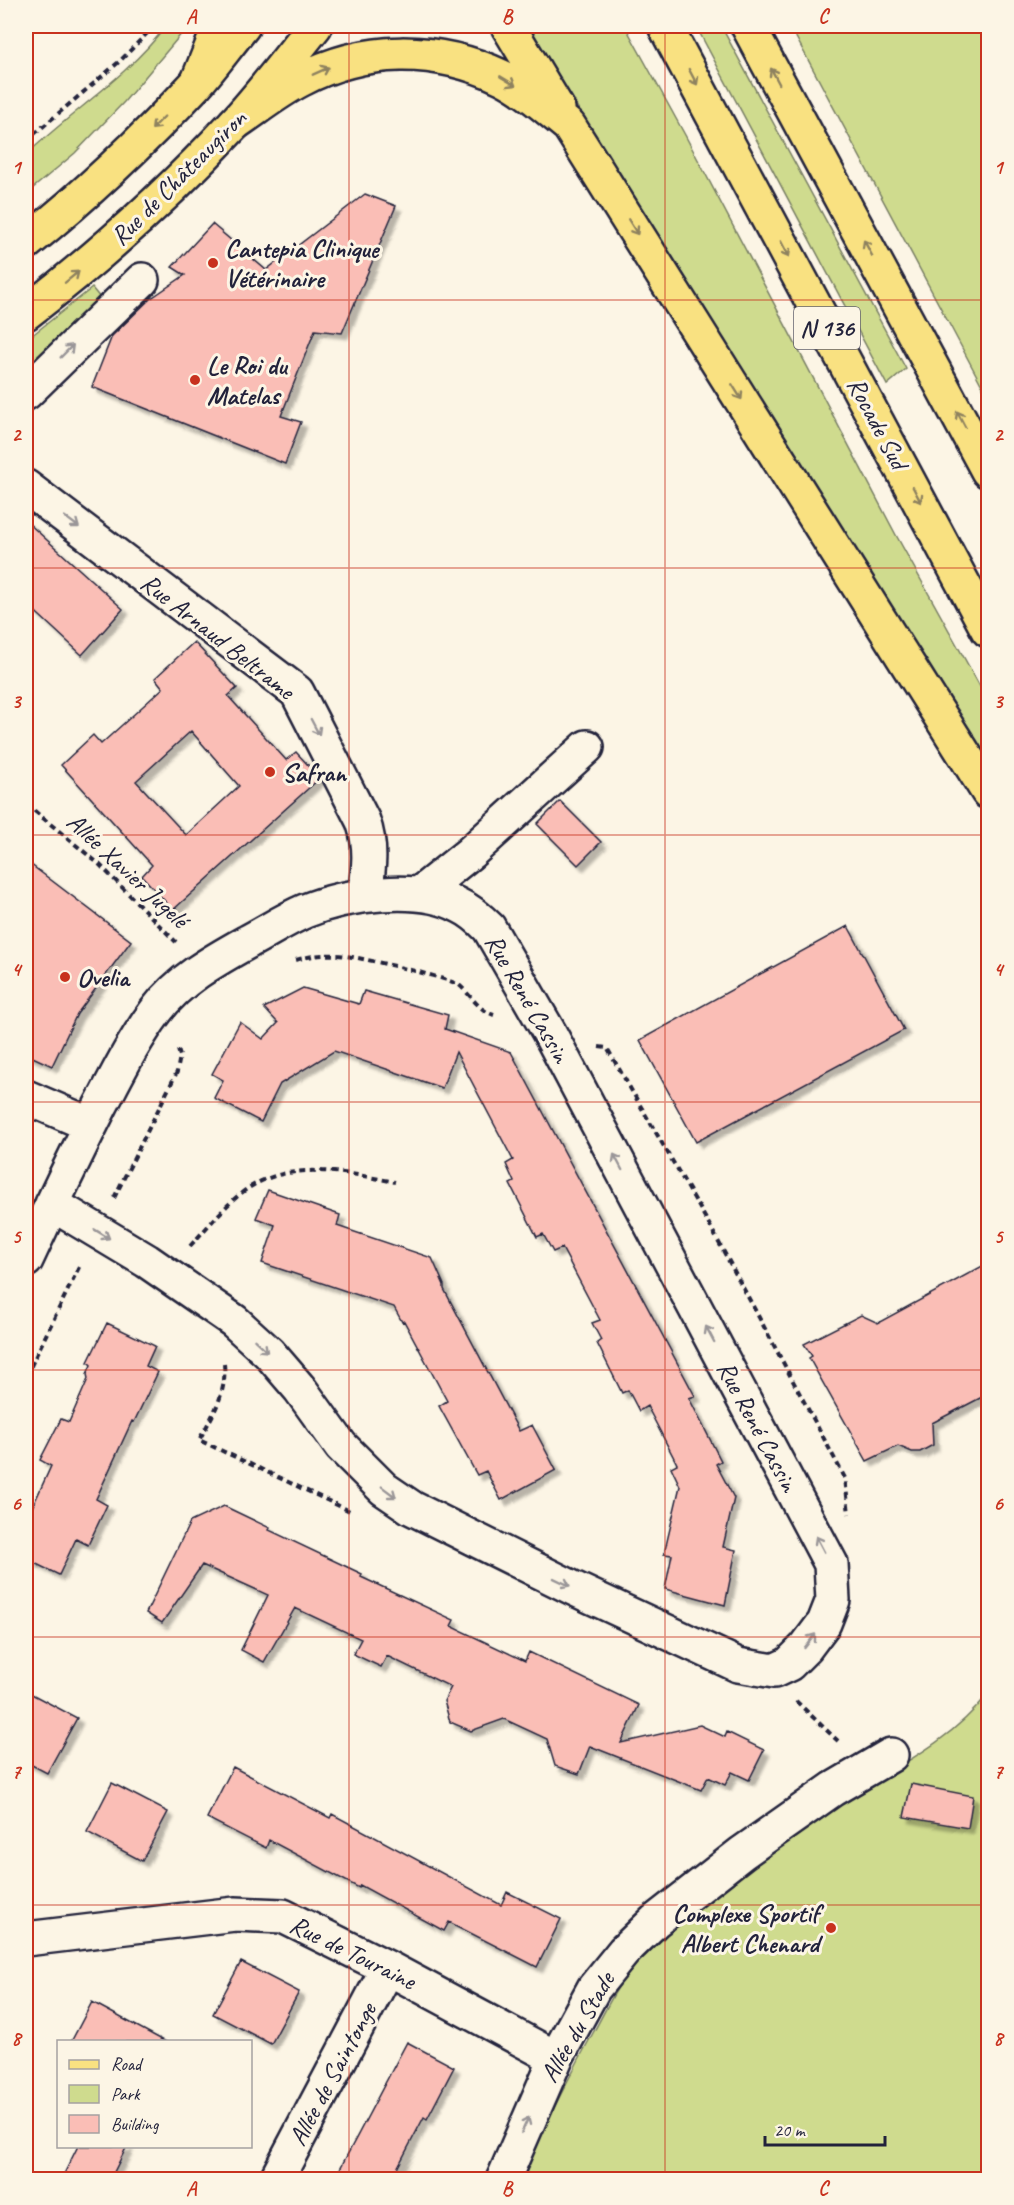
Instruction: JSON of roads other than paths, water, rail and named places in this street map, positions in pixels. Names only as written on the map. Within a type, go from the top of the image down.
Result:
[{"type":"main road","points":[[198,81],[220,26]]},
{"type":"main road","name":"Rue de Châteaugiron","points":[[26,243],[67,210],[135,147],[198,81],[243,26]]},
{"type":"main road","name":"Rue de Châteaugiron","points":[[26,313],[71,278],[162,198],[235,123],[315,26]]},
{"type":"main road","points":[[508,26],[988,792]]},
{"type":"main road","name":"Rocade Sud","points":[[665,26],[988,630]]},
{"type":"main road","name":"N 136","points":[[748,26],[988,471]]},
{"type":"main road","points":[[235,123],[298,81],[336,64],[391,53],[448,58],[503,78],[539,101],[569,126]]},
{"type":"street","points":[[26,393],[142,280]]},
{"type":"street","name":"Rue Arnaud Beltrame","points":[[26,487],[297,692],[363,820],[369,837],[370,858],[365,895]]},
{"type":"street","points":[[419,894],[470,853],[587,747]]},
{"type":"street","name":"Rue René Cassin","points":[[29,1253],[52,1204],[122,1064],[148,1022],[177,988],[202,968],[304,911],[335,901],[365,895],[419,894],[459,905],[476,915],[489,928],[567,1064],[831,1564],[833,1600],[824,1623],[806,1647],[789,1664],[774,1671],[738,1665],[522,1563],[412,1508],[384,1489],[341,1446],[300,1389],[269,1353],[234,1321],[165,1272],[52,1204]]},
{"type":"street","points":[[26,1097],[91,1125]]},
{"type":"street","name":"Allée du Stade","points":[[503,2180],[556,2058],[594,1988],[624,1951],[655,1921],[742,1853],[833,1789],[879,1762]]},
{"type":"street","name":"Rue de Touraine","points":[[26,1939],[235,1914],[283,1916],[388,1968],[556,2058]]},
{"type":"street","name":"Allée de Saintonge","points":[[276,2180],[388,1968]]},
{"type":"place","name":"Cantepia Clinique Vétérinaire","points":[[213,263]]},
{"type":"place","name":"Le Roi du Matelas","points":[[195,380]]},
{"type":"place","name":"Safran","points":[[270,772]]},
{"type":"place","name":"Ovelia","points":[[65,977]]},
{"type":"place","name":"Complexe Sportif Albert Chenard","points":[[831,1928]]}]
